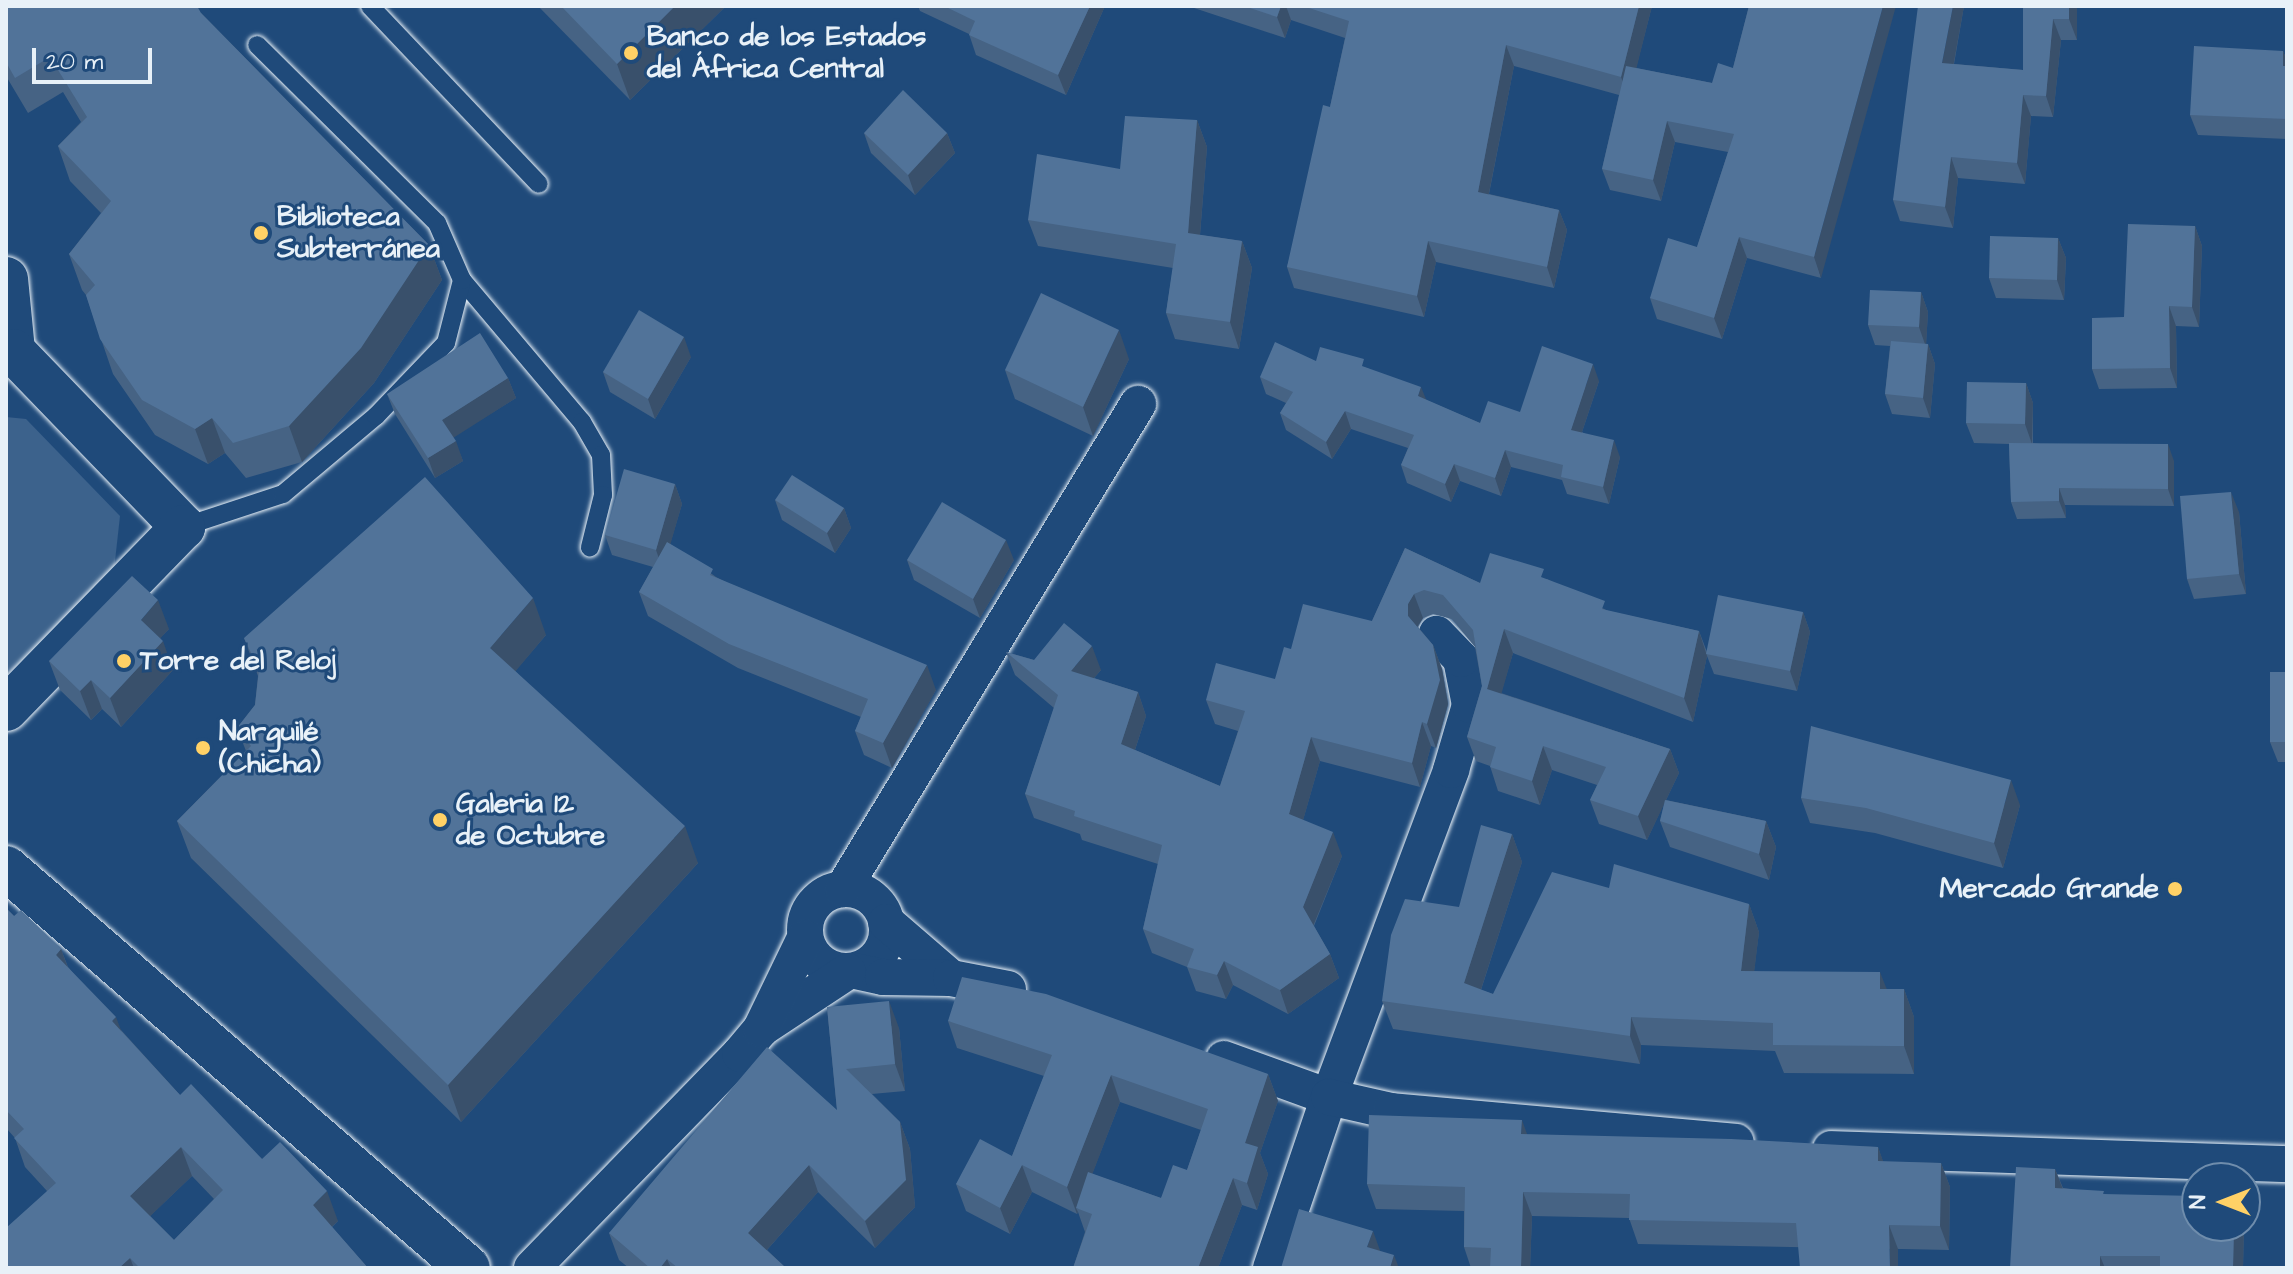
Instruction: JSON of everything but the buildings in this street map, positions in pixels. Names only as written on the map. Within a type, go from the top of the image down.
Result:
[{"type":"street","points":[[6,279],[10,355],[183,527],[6,709]]},
{"type":"street","points":[[843,889],[1138,404]]},
{"type":"street","points":[[1271,1268],[1329,1097],[1451,770],[1470,705],[1461,659],[1437,634]]},
{"type":"street","points":[[6,868],[468,1268]]},
{"type":"street","points":[[532,1268],[761,1029],[877,957],[887,934],[886,922],[882,910],[866,894],[843,889],[831,891],[813,905],[807,915],[805,938],[761,1029]]},
{"type":"street","points":[[886,922],[951,978]]},
{"type":"street","points":[[805,938],[816,959],[837,971],[883,977],[951,978],[1036,995]]},
{"type":"street","points":[[1195,1049],[1329,1097],[1405,1112],[1786,1147],[2287,1164]]},
{"type":"lane","points":[[370,6],[539,184]]},
{"type":"lane","points":[[257,45],[437,223],[462,280],[582,422],[601,455],[603,495],[590,547]]},
{"type":"lane","points":[[183,527],[283,494],[376,416],[446,343],[462,280]]},
{"type":"shaded area","points":[[6,417],[26,419],[120,516],[114,570],[6,676]]},
{"type":"place","name":"Banco de los Estados del África Central","points":[[631,53]]},
{"type":"place","name":"Biblioteca Subterránea","points":[[261,233]]},
{"type":"place","name":"Torre del Reloj","points":[[124,661]]},
{"type":"place","name":"Narguilé (Chicha)","points":[[203,748]]},
{"type":"place","name":"Galeria 12 de Octubre","points":[[440,820]]},
{"type":"place","name":"Mercado Grande","points":[[2175,889]]}]
